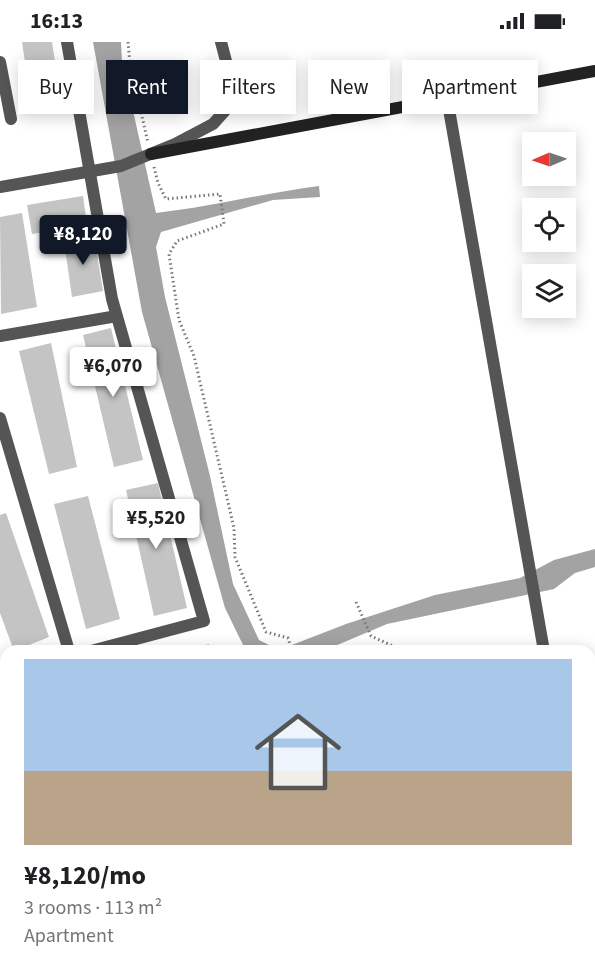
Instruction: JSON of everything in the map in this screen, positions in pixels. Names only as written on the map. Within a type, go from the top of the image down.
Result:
[{"type":"main road","points":[[538,81],[595,71]]},
{"type":"main road","points":[[151,154],[402,107]]},
{"type":"street","points":[[67,42],[112,299],[204,621],[114,645]]},
{"type":"street","points":[[0,187],[121,166],[213,124],[231,104],[226,61],[221,42]]},
{"type":"street","points":[[0,62],[11,119]]},
{"type":"street","points":[[450,114],[543,645]]},
{"type":"street","points":[[0,336],[117,316]]},
{"type":"street","points":[[0,418],[67,645]]},
{"type":"path","points":[[128,42],[130,64],[158,183],[166,199],[220,194],[224,224],[177,241],[168,254],[179,320],[194,356],[234,528],[235,558],[266,632],[288,638],[290,645]]},
{"type":"path","points":[[356,602],[371,636],[391,645]]},
{"type":"shaded area","points":[[93,42],[121,42],[122,60],[106,60],[106,114]]},
{"type":"shaded area","points":[[106,114],[134,114],[156,213],[319,186],[320,197],[273,200],[161,232],[156,247],[165,297],[210,476],[233,584],[259,640],[269,645],[243,645],[225,608],[142,312]]},
{"type":"shaded area","points":[[595,549],[595,567],[575,573],[554,589],[387,624],[337,645],[292,645],[346,624],[435,595],[520,578],[554,560]]},
{"type":"building","points":[[22,42],[52,42],[55,60],[25,60]]},
{"type":"building","points":[[83,196],[87,225],[32,234],[27,205]]},
{"type":"building","points":[[22,213],[37,307],[1,314],[0,217]]},
{"type":"building","points":[[94,235],[103,291],[72,297],[64,241]]},
{"type":"building","points":[[111,328],[143,460],[114,467],[83,335]]},
{"type":"building","points":[[51,343],[77,467],[49,474],[19,351]]},
{"type":"building","points":[[158,483],[187,608],[154,616],[126,490]]},
{"type":"building","points":[[88,496],[120,619],[86,629],[54,504]]},
{"type":"building","points":[[6,513],[49,637],[29,645],[12,645],[0,613],[0,515]]}]
